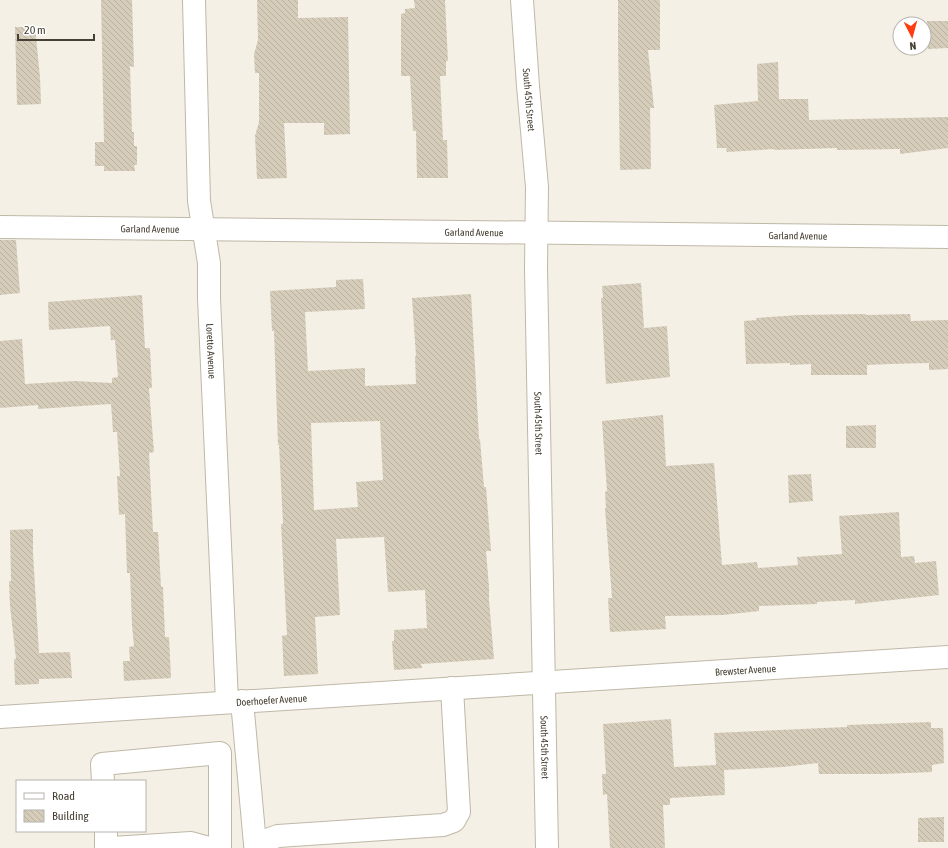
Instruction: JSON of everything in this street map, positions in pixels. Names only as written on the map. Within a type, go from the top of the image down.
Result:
[{"type":"street","name":"Loretto Avenue","points":[[194,0],[199,201],[208,264],[234,702],[256,846]]},
{"type":"street","name":"South 45th Street","points":[[522,0],[537,186],[536,268],[547,848]]},
{"type":"street","name":"Garland Avenue","points":[[0,227],[948,237]]},
{"type":"street","name":"Brewster Avenue","points":[[543,682],[948,657]]},
{"type":"street","name":"Doerhoefer Avenue","points":[[0,717],[543,682]]},
{"type":"street","points":[[256,846],[278,836],[443,825],[454,821],[459,812],[452,688]]},
{"type":"street","points":[[103,780],[102,764],[220,753],[220,848]]},
{"type":"street","points":[[106,832],[106,848]]},
{"type":"street","points":[[112,848],[191,843],[209,848]]},
{"type":"building","points":[[101,0],[132,0],[134,67],[130,66],[132,132],[134,132],[134,146],[137,146],[137,165],[134,165],[135,171],[104,171],[104,166],[95,166],[95,142],[104,142]]},
{"type":"building","points":[[257,0],[298,0],[298,18],[348,17],[350,134],[324,135],[324,123],[284,123],[287,178],[257,179],[255,136],[259,122],[259,73],[255,73],[254,54],[258,40]]},
{"type":"building","points":[[414,0],[445,0],[448,61],[446,61],[446,76],[440,76],[443,140],[447,140],[448,178],[417,178],[416,131],[413,131],[410,76],[401,76],[401,14],[405,13],[405,9],[415,8]]},
{"type":"building","points":[[618,0],[660,0],[660,50],[648,50],[654,108],[650,108],[651,169],[620,170]]},
{"type":"building","points":[[932,21],[948,21],[948,48],[932,49]]},
{"type":"building","points":[[15,27],[35,27],[41,104],[17,105]]},
{"type":"building","points":[[778,62],[779,99],[808,99],[809,120],[948,117],[948,148],[900,154],[900,149],[774,149],[727,152],[726,148],[717,148],[714,105],[758,101],[757,64]]},
{"type":"building","points":[[0,240],[16,240],[20,293],[0,295]]},
{"type":"building","points":[[363,279],[365,309],[305,312],[308,371],[365,368],[365,386],[416,384],[416,356],[412,298],[471,294],[479,439],[484,487],[486,487],[491,551],[486,551],[494,659],[421,664],[422,668],[394,670],[392,641],[394,641],[394,630],[427,628],[425,590],[388,592],[384,537],[336,539],[340,615],[315,617],[318,674],[284,676],[282,636],[287,635],[281,524],[283,524],[278,445],[274,331],[272,331],[270,291],[336,287],[336,280]],"holes":[[[380,421],[383,480],[356,482],[358,507],[314,510],[311,423]]]},
{"type":"building","points":[[641,283],[644,328],[667,326],[670,377],[606,384],[601,298],[603,298],[602,286]]},
{"type":"building","points":[[142,295],[145,348],[150,348],[152,388],[149,388],[154,452],[149,453],[153,532],[158,532],[161,587],[163,587],[165,637],[169,637],[171,678],[124,681],[123,661],[130,661],[129,647],[134,646],[130,573],[127,573],[125,514],[119,515],[117,476],[120,476],[117,432],[113,432],[111,404],[38,409],[38,405],[0,408],[0,341],[22,339],[25,384],[75,381],[112,383],[112,378],[118,377],[115,340],[111,340],[110,326],[49,330],[48,302]]},
{"type":"building","points":[[910,314],[911,321],[948,320],[948,369],[929,370],[929,363],[867,365],[867,375],[811,375],[811,364],[746,364],[744,321],[757,320],[756,318],[799,315]]},
{"type":"building","points":[[663,415],[666,466],[714,463],[722,565],[757,562],[758,568],[798,565],[797,557],[842,554],[839,516],[899,512],[901,557],[914,556],[915,563],[936,561],[939,595],[855,604],[855,600],[817,602],[817,604],[759,606],[759,611],[723,615],[665,616],[666,629],[610,632],[608,598],[612,598],[605,508],[605,492],[607,491],[602,421]]},
{"type":"building","points":[[876,425],[876,448],[846,448],[846,426]]},
{"type":"building","points":[[811,474],[813,501],[789,503],[788,475]]},
{"type":"building","points":[[33,529],[39,653],[70,652],[72,678],[39,679],[39,684],[15,685],[14,659],[16,659],[10,606],[9,581],[11,581],[10,530]]},
{"type":"building","points":[[671,719],[674,767],[716,765],[714,733],[847,727],[847,725],[931,722],[931,728],[943,728],[944,763],[932,765],[932,772],[883,774],[819,774],[818,763],[783,767],[724,770],[725,795],[670,798],[670,805],[663,805],[665,848],[610,848],[607,794],[603,795],[602,774],[606,774],[603,724]]},
{"type":"building","points":[[944,817],[944,842],[918,842],[918,818]]}]
